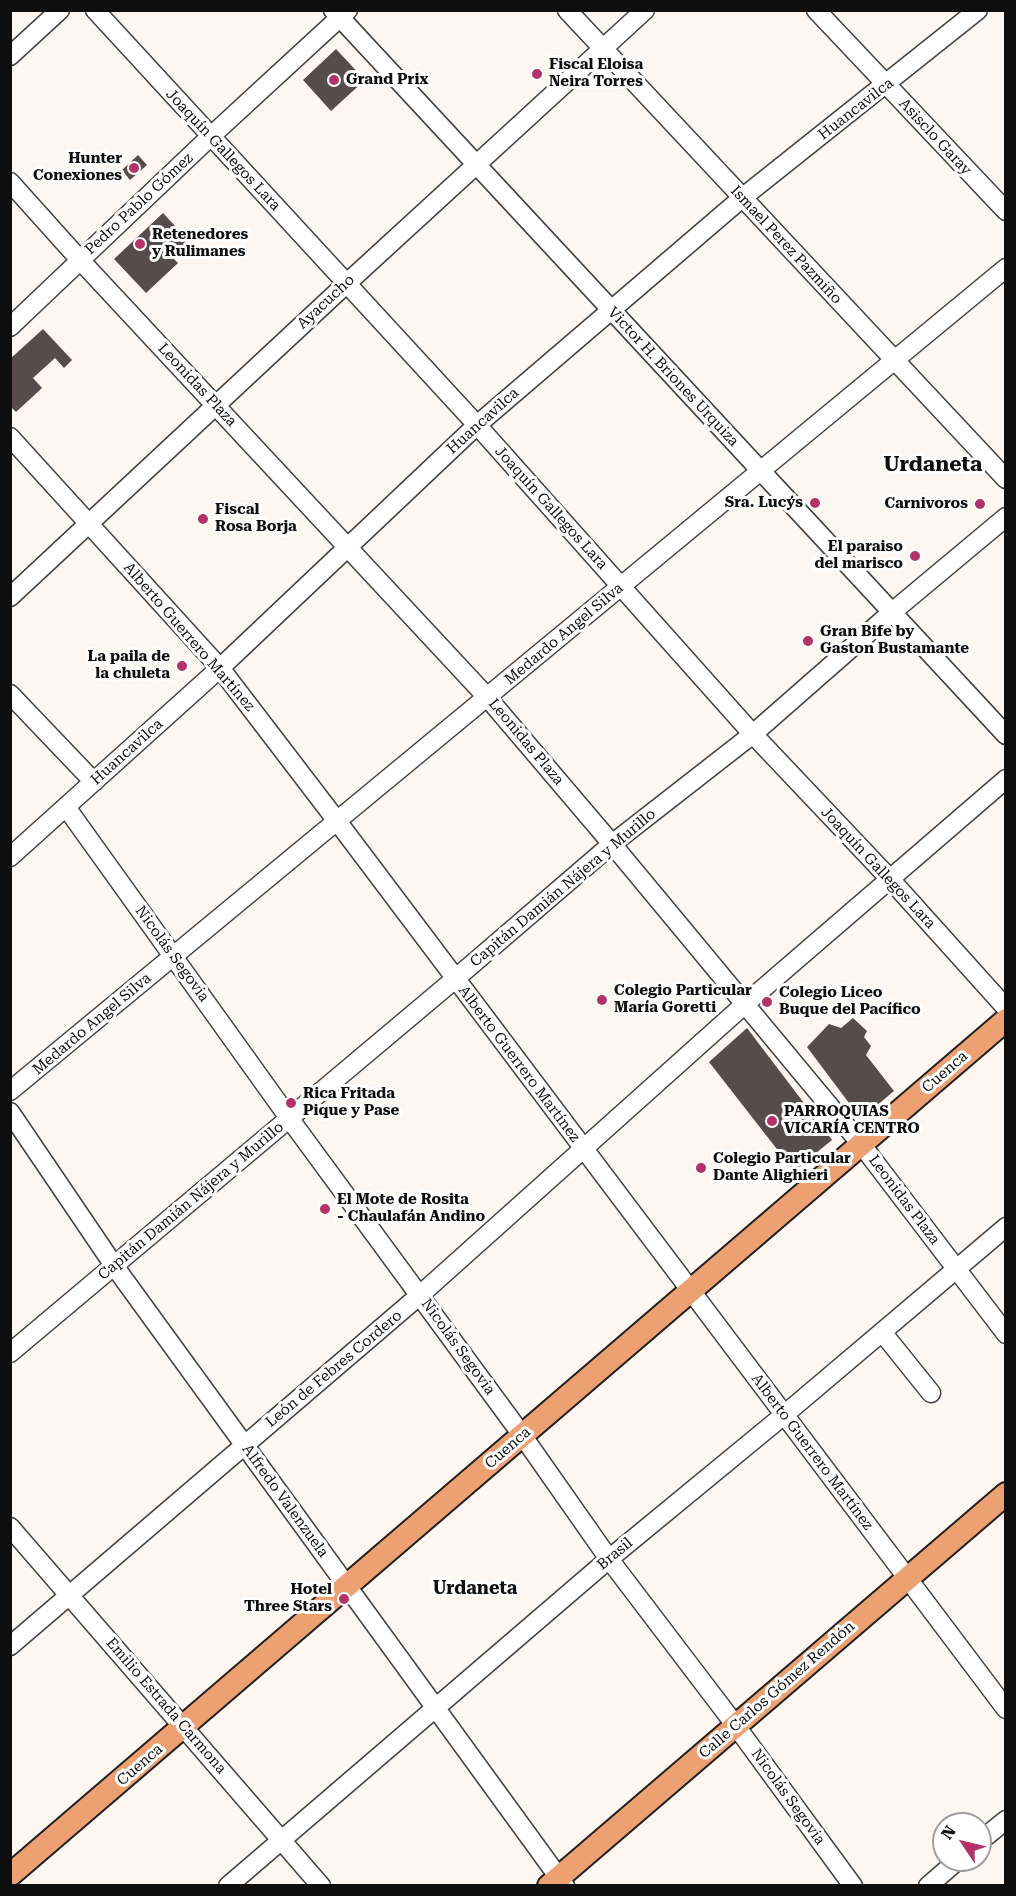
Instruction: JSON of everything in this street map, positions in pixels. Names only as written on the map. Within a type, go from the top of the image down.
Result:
[{"type":"main road","name":"Cuenca","points":[[10,1875],[1005,1020]]},
{"type":"main road","name":"Calle Carlos Gómez Rendón","points":[[557,1883],[1005,1494]]},
{"type":"street","points":[[10,56],[60,10]]},
{"type":"street","name":"Joaquín Gallegos Lara","points":[[95,10],[477,425],[753,734],[890,879],[1005,1008]]},
{"type":"street","name":"Ismael Perez Pazmiño","points":[[567,10],[1005,479]]},
{"type":"street","name":"Ayacucho","points":[[10,597],[645,10]]},
{"type":"street","name":"Asisclo Garay","points":[[816,10],[1005,211]]},
{"type":"street","name":"Huancavilca","points":[[10,857],[220,668],[477,425],[742,198],[978,10]]},
{"type":"street","name":"Pedro Pablo Gómez","points":[[10,327],[340,13]]},
{"type":"street","name":"Victor H. Briones Urquiza","points":[[340,13],[610,310],[1005,735]]},
{"type":"street","name":"Leonidas Plaza","points":[[10,182],[488,697],[861,1144],[1005,1334]]},
{"type":"street","name":"Medardo Angel Silva","points":[[10,1091],[1005,268]]},
{"type":"street","name":"Alberto Guerrero Martínez","points":[[10,437],[90,522],[220,668],[1005,1709]]},
{"type":"street","name":"Capitán Damián Nájera y Murillo","points":[[10,1353],[115,1267],[612,844],[753,734],[1005,517]]},
{"type":"street","points":[[10,694],[94,782]]},
{"type":"street","name":"León de Febres Cordero","points":[[10,1646],[420,1295],[745,1004],[1005,779]]},
{"type":"street","name":"Nicolás Segovia","points":[[66,807],[289,1118],[522,1435],[609,1559],[736,1726],[853,1886]]},
{"type":"street","name":"Alfredo Valenzuela","points":[[10,1112],[115,1267],[435,1707],[557,1883]]},
{"type":"street","name":"Brasil","points":[[228,1886],[609,1559],[784,1416],[1005,1227]]},
{"type":"street","points":[[882,1332],[931,1393]]},
{"type":"street","name":"Emilio Estrada Carmona","points":[[10,1527],[321,1886]]},
{"type":"street","points":[[992,1831],[1005,1820]]},
{"type":"street","points":[[928,1886],[944,1872]]},
{"type":"street","points":[[10,1881],[15,1886]]},
{"type":"building","name":"Grand Prix","points":[[336,49],[365,80],[331,111],[303,80]]},
{"type":"building","name":"Hunter Conexiones","points":[[138,155],[147,165],[130,180],[122,170]]},
{"type":"building","points":[[163,213],[190,242],[173,258],[178,263],[146,293],[114,259]]},
{"type":"building","points":[[43,329],[72,360],[64,368],[55,358],[33,378],[42,388],[16,412],[10,406],[10,359]]},
{"type":"building","points":[[853,1018],[867,1031],[864,1037],[871,1046],[866,1055],[894,1091],[868,1113],[852,1107],[807,1047],[829,1024],[841,1028]]},
{"type":"building","points":[[747,1028],[832,1140],[794,1171],[709,1062]]},
{"type":"place","name":"Fiscal Eloisa Neira Torres","points":[[537,74]]},
{"type":"place","name":"Grand Prix","points":[[334,80]]},
{"type":"place","name":"Hunter Conexiones","points":[[134,168]]},
{"type":"place","name":"Retenedores y Rulimanes","points":[[140,244]]},
{"type":"place","name":"Sra. Lucy´s","points":[[815,503]]},
{"type":"place","name":"Carnivoros","points":[[980,504]]},
{"type":"place","name":"Fiscal Rosa Borja","points":[[203,519]]},
{"type":"place","name":"El paraiso del marisco","points":[[915,556]]},
{"type":"place","name":"Gran Bife by Gaston Bustamante","points":[[808,641]]},
{"type":"place","name":"La paila de la chuleta","points":[[182,666]]},
{"type":"place","name":"Colegio Particular María Goretti","points":[[602,1000]]},
{"type":"place","name":"Colegio Liceo Buque del Pacífico","points":[[767,1002]]},
{"type":"place","name":"Rica Fritada Pique y Pase","points":[[291,1103]]},
{"type":"place","name":"PARROQUIAS VICARÍA CENTRO","points":[[772,1121]]},
{"type":"place","name":"Colegio Particular Dante Alighieri","points":[[701,1168]]},
{"type":"place","name":"El Mote de Rosita - Chaulafán Andino","points":[[325,1209]]},
{"type":"place","name":"Hotel Three Stars","points":[[344,1599]]},
{"type":"district","name":"Urdaneta","points":[[933,465]]},
{"type":"district","name":"Urdaneta","points":[[475,1589]]}]
